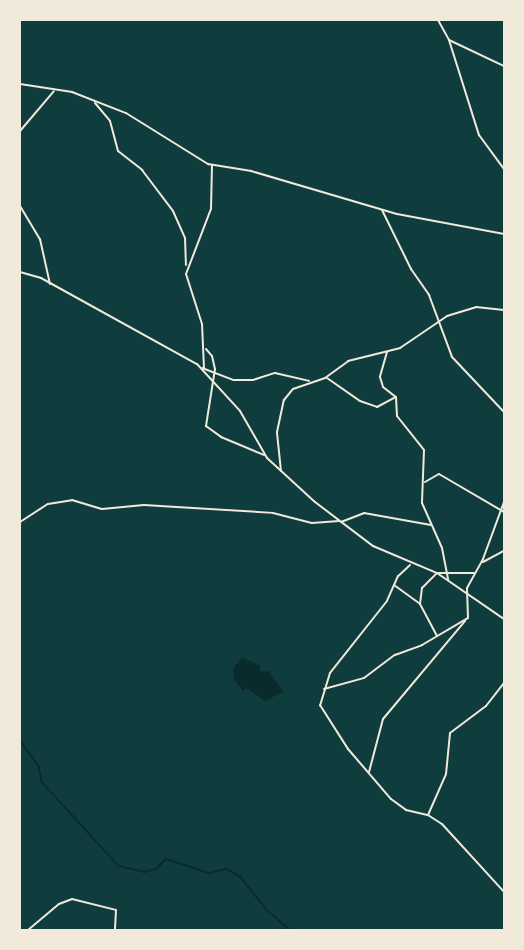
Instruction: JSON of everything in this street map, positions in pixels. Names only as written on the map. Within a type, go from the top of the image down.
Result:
[{"type":"street","points":[[438,20],[449,40],[476,127],[504,169]]},
{"type":"street","points":[[449,40],[504,66]]},
{"type":"street","points":[[20,84],[75,93],[129,114],[190,155],[212,165],[251,171],[382,210],[504,234]]},
{"type":"street","points":[[20,131],[54,91]]},
{"type":"street","points":[[94,102],[110,121],[118,151],[142,170],[173,211],[185,238],[188,289],[201,321],[206,349],[202,368],[244,416],[266,456],[340,521],[373,546],[410,564],[437,573],[504,619]]},
{"type":"street","points":[[187,268],[211,209],[212,165]]},
{"type":"street","points":[[20,206],[40,239],[50,284]]},
{"type":"street","points":[[382,210],[411,269],[428,293],[452,357],[504,412]]},
{"type":"street","points":[[20,272],[50,284],[164,343],[202,368],[240,381],[275,373],[312,382]]},
{"type":"street","points":[[281,471],[277,432],[284,400],[293,389],[325,378],[348,361],[387,351],[438,324],[447,316],[476,307],[504,310]]},
{"type":"street","points":[[206,349],[212,356],[214,372],[211,381],[207,428],[266,456]]},
{"type":"street","points":[[387,351],[380,377],[383,387],[396,397],[397,417],[424,450],[425,482],[422,503],[442,548],[448,580]]},
{"type":"street","points":[[325,378],[377,407],[396,397]]},
{"type":"street","points":[[425,482],[439,474],[503,511]]},
{"type":"street","points":[[20,522],[48,504],[72,500],[102,509],[144,505],[273,513],[312,523],[340,521],[364,513],[431,525]]},
{"type":"street","points":[[369,772],[383,719],[469,616],[465,593],[481,564],[503,511],[504,502]]},
{"type":"street","points":[[481,564],[504,551]]},
{"type":"street","points":[[410,564],[394,585],[387,601],[330,673],[320,705],[348,749],[397,804],[428,815],[453,835],[504,892]]},
{"type":"street","points":[[420,604],[422,588],[437,573],[474,573]]},
{"type":"street","points":[[394,585],[420,604],[438,636]]},
{"type":"street","points":[[324,689],[364,678],[395,655],[465,621]]},
{"type":"street","points":[[428,815],[446,774],[450,733],[486,706],[504,682]]},
{"type":"street","points":[[28,930],[59,904],[72,899],[116,910],[116,930]]},
{"type":"water","points":[[242,657],[260,666],[260,672],[269,671],[283,692],[265,701],[246,688],[243,691],[234,679],[233,669]]},
{"type":"waterway","points":[[20,740],[39,766],[42,782],[119,866],[144,872],[156,869],[166,859],[209,873],[227,869],[241,877],[267,910],[290,930]]}]
